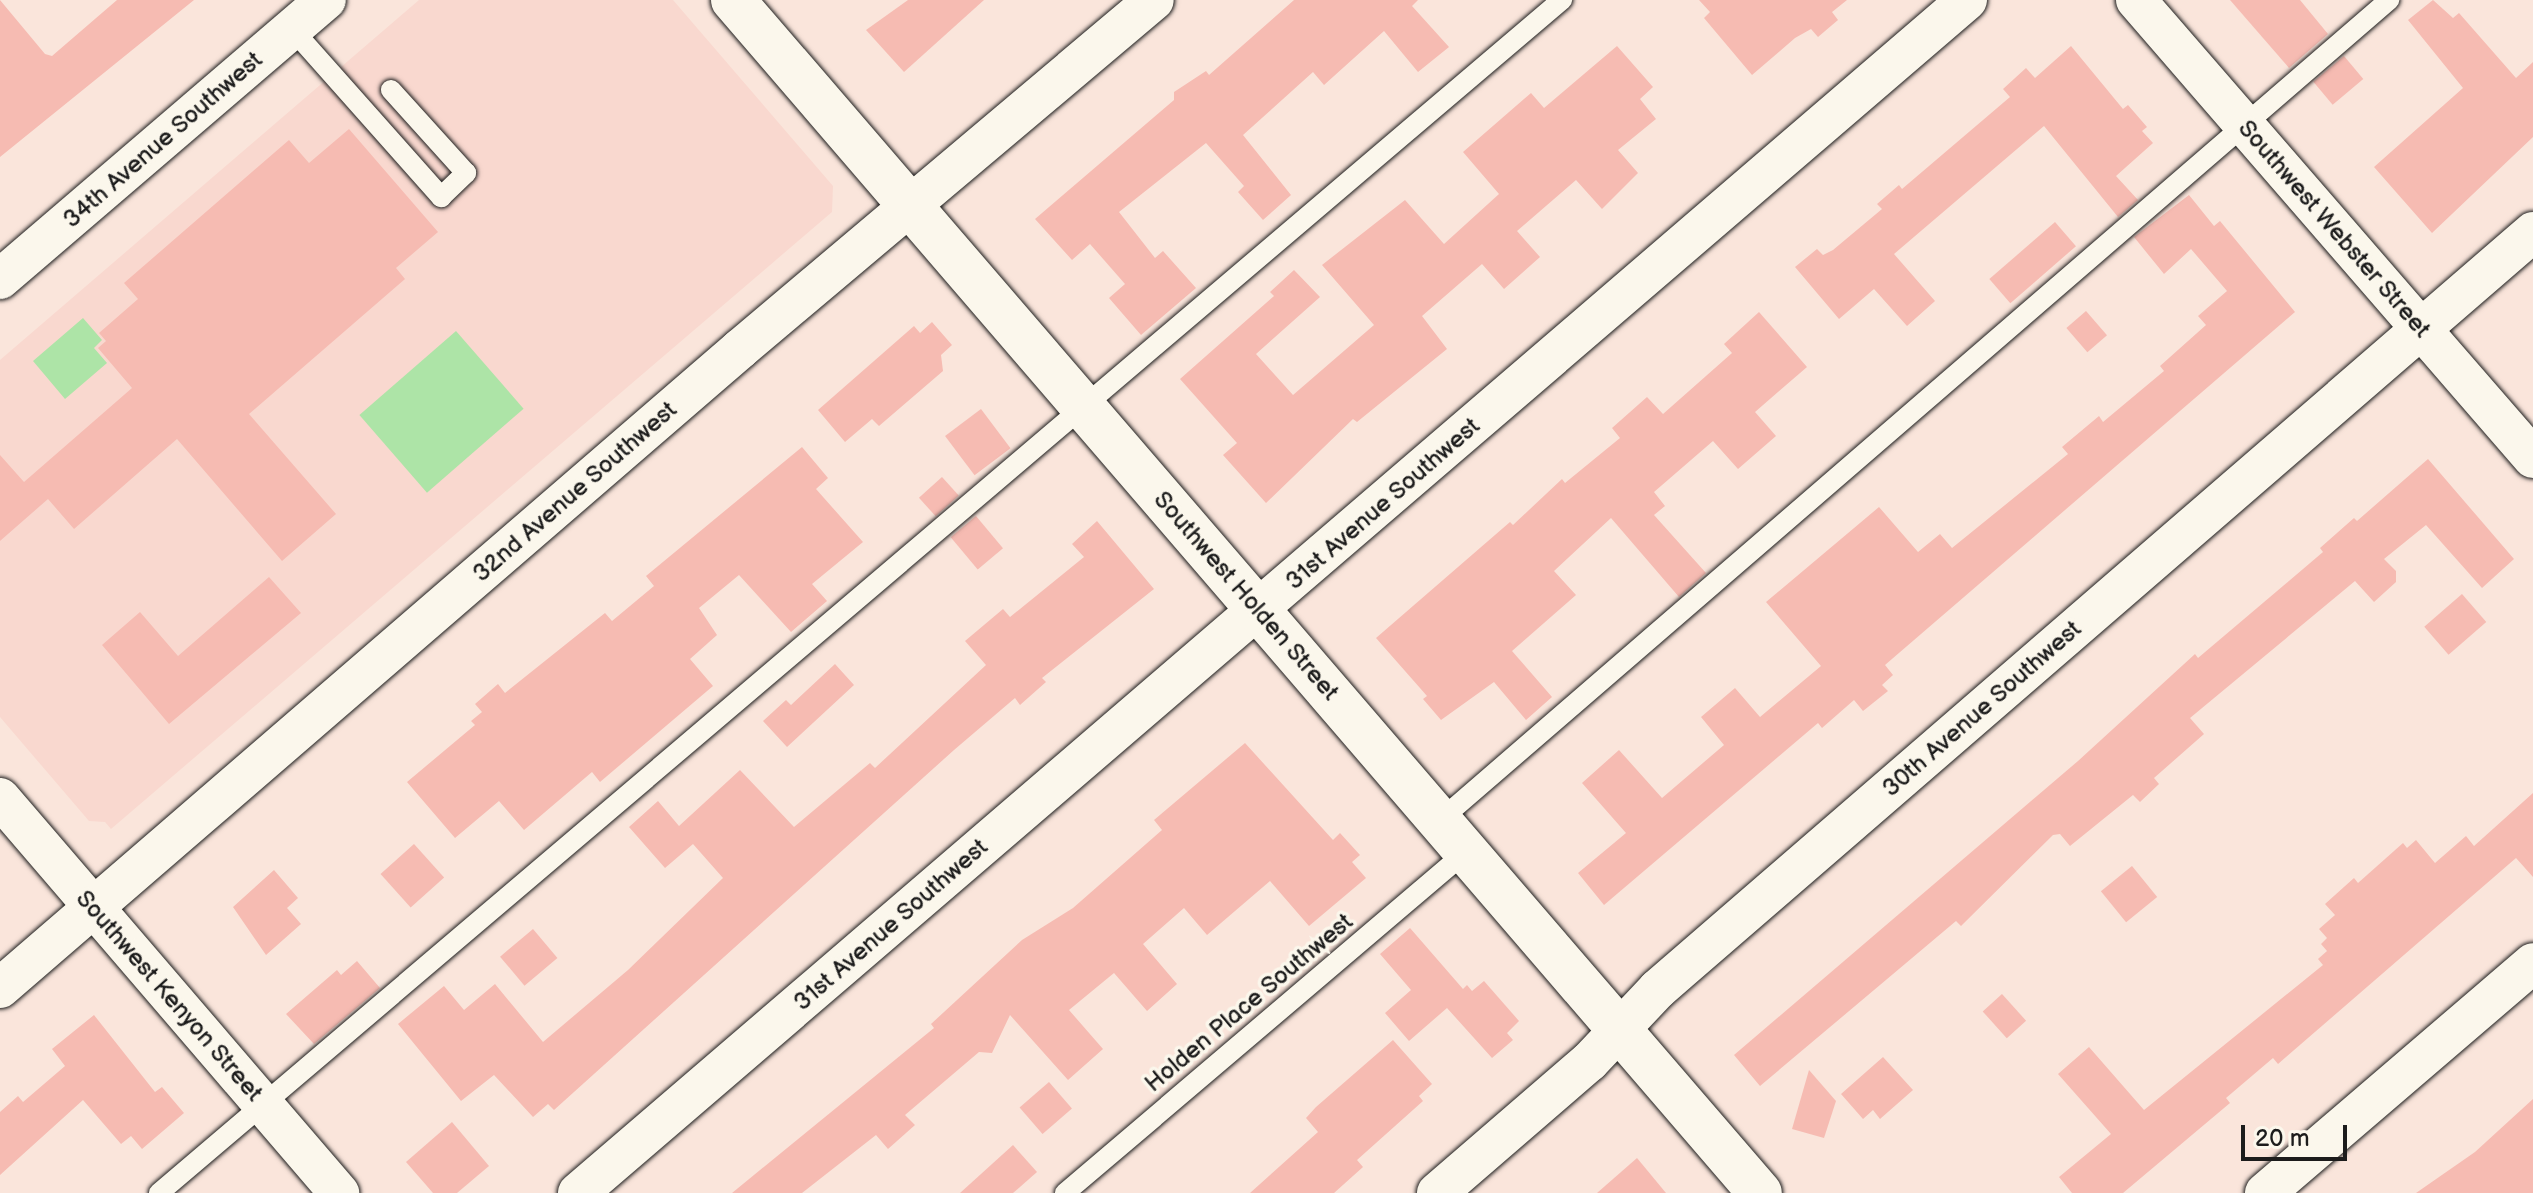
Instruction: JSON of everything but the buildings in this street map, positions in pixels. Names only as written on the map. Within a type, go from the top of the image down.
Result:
[{"type":"street","name":"34th Avenue Southwest","points":[[0,279],[326,0]]},
{"type":"street","name":"32nd Avenue Southwest","points":[[0,988],[740,349],[911,209],[1154,0]]},
{"type":"street","name":"31st Avenue Southwest","points":[[578,1193],[1967,0]]},
{"type":"street","name":"Southwest Webster Street","points":[[2136,0],[2533,458]]},
{"type":"street","name":"Southwest Holden Street","points":[[738,2],[911,209],[1760,1193]]},
{"type":"street","name":"30th Avenue Southwest","points":[[1437,1193],[1589,1062],[1670,979],[2533,232]]},
{"type":"street","name":"Southwest Kenyon Street","points":[[0,798],[339,1193]]},
{"type":"street","points":[[2265,1193],[2533,963]]},
{"type":"lane","points":[[159,1193],[261,1102],[1084,409],[1562,0]]},
{"type":"lane","name":"Holden Place Southwest","points":[[1065,1193],[1453,836],[2244,126],[2389,0]]},
{"type":"lane","points":[[292,29],[441,197],[466,173],[391,90]]},
{"type":"shaded area","points":[[419,0],[673,0],[833,186],[832,212],[111,829],[105,822],[89,821],[0,717],[0,360]]},
{"type":"green space","points":[[83,318],[102,340],[94,348],[107,363],[65,399],[33,361]]},
{"type":"green space","points":[[456,331],[524,409],[427,493],[359,415]]}]
